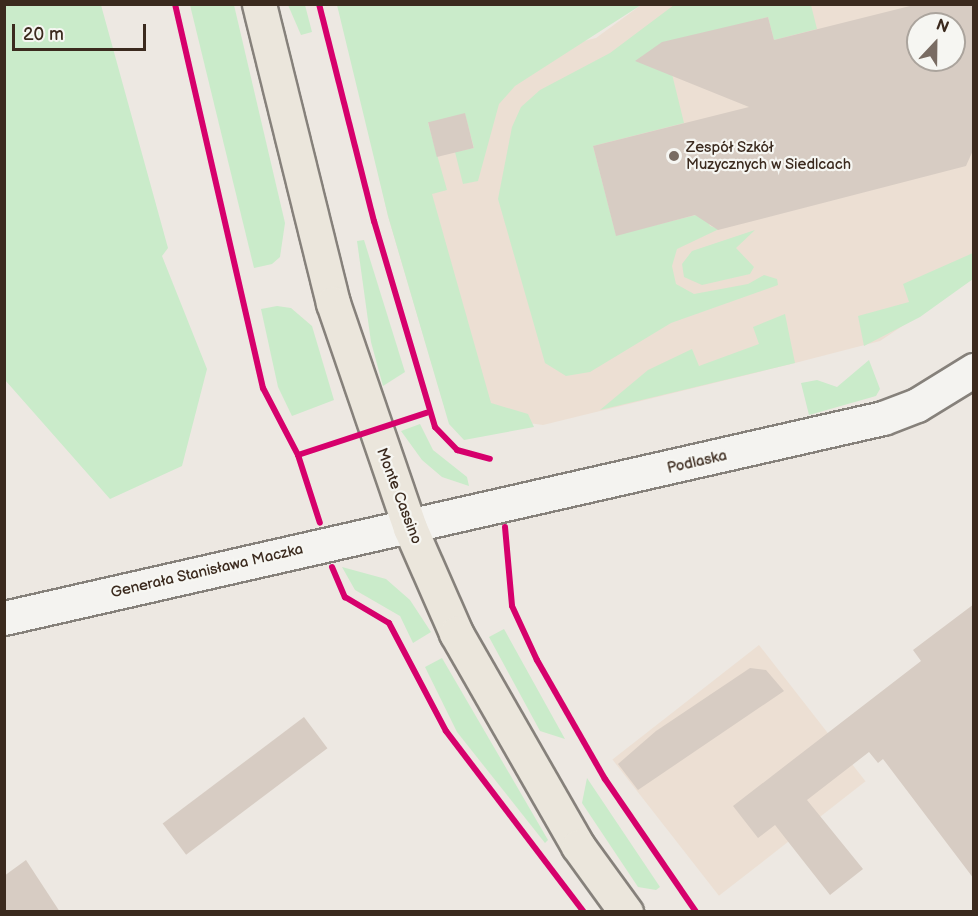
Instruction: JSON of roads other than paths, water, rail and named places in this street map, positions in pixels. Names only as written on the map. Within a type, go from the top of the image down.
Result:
[{"type":"main road","name":"Monte Cassino","points":[[259,4],[333,303],[410,528],[456,633],[578,846],[626,912]]},
{"type":"street","name":"Podlaska","points":[[410,528],[883,418],[917,405],[974,370]]},
{"type":"street","name":"Generała Stanisława Maczka","points":[[4,618],[410,528]]},
{"type":"place","name":"Zespół Szkół Muzycznych w Siedlcach","points":[[674,156]]}]
